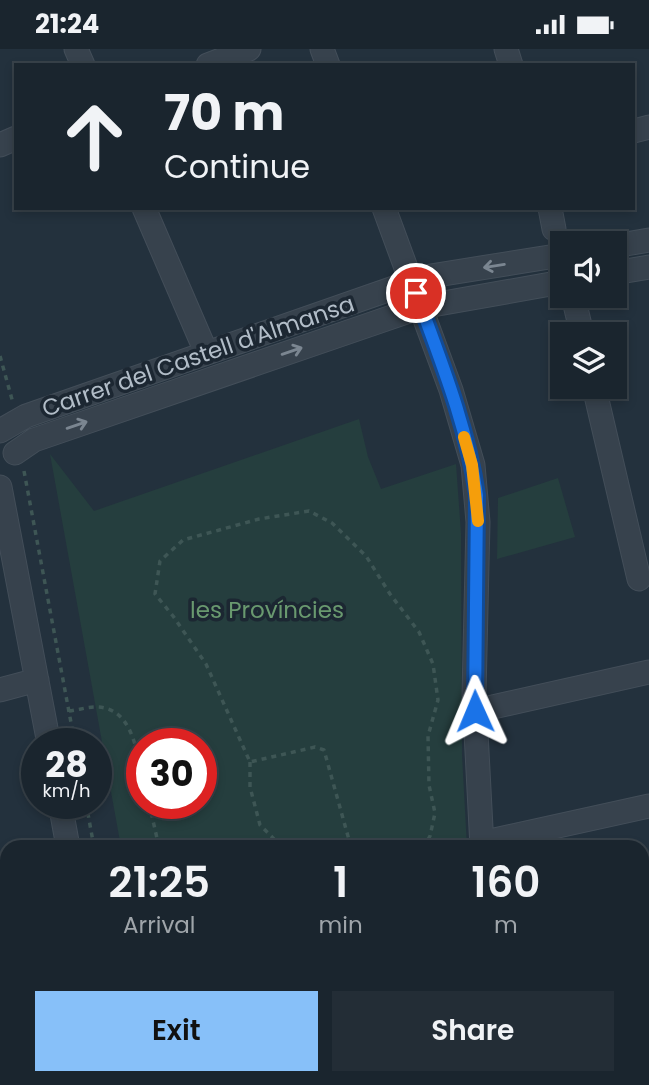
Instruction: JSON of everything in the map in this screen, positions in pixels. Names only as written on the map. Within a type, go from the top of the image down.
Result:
[{"type":"street","points":[[213,63],[249,49]]},
{"type":"street","points":[[145,210],[206,352]]},
{"type":"street","points":[[385,210],[451,390],[472,465],[478,522],[475,711],[481,840]]},
{"type":"street","points":[[627,244],[649,240]]},
{"type":"street","name":"Carrer del Castell d'Almansa","points":[[0,433],[21,420],[206,352],[408,283],[412,279],[550,257]]},
{"type":"street","points":[[627,271],[649,267]]},
{"type":"street","name":"Carrer del Castell d'Almansa","points":[[20,449],[421,307],[550,284]]},
{"type":"street","points":[[597,399],[639,579]]},
{"type":"street","points":[[0,433],[20,449],[10,467],[0,473]]},
{"type":"street","points":[[0,487],[46,728]]},
{"type":"street","points":[[475,711],[649,672]]},
{"type":"street","points":[[0,690],[37,680]]},
{"type":"street","points":[[503,840],[649,806]]},
{"type":"street","points":[[63,819],[67,840]]},
{"type":"path","points":[[0,356],[16,412],[21,420]]},
{"type":"path","points":[[20,449],[27,458],[24,473],[72,728]]},
{"type":"path","points":[[275,840],[260,825],[250,787],[250,762],[206,664],[155,594],[160,561],[183,540],[259,519],[309,511],[332,523],[366,557],[419,632],[433,664],[438,701],[428,736],[429,785],[435,813],[428,840]]},
{"type":"path","points":[[69,711],[99,707],[115,712],[129,728]]},
{"type":"path","points":[[250,762],[315,747],[324,750],[349,840]]},
{"type":"path","points":[[89,819],[93,840]]},
{"type":"path","points":[[153,819],[157,840]]},
{"type":"green space","name":"les Províncies","points":[[359,419],[368,457],[381,489],[456,464],[461,533],[462,755],[467,840],[120,840],[112,797],[112,728],[100,728],[50,454],[94,511]]},
{"type":"green space","points":[[558,478],[575,537],[497,559],[498,498]]},
{"type":"slow traffic","points":[[464,437],[477,495],[478,521]]},
{"type":"route","points":[[416,293],[451,390],[472,465],[477,495],[475,711]]}]
